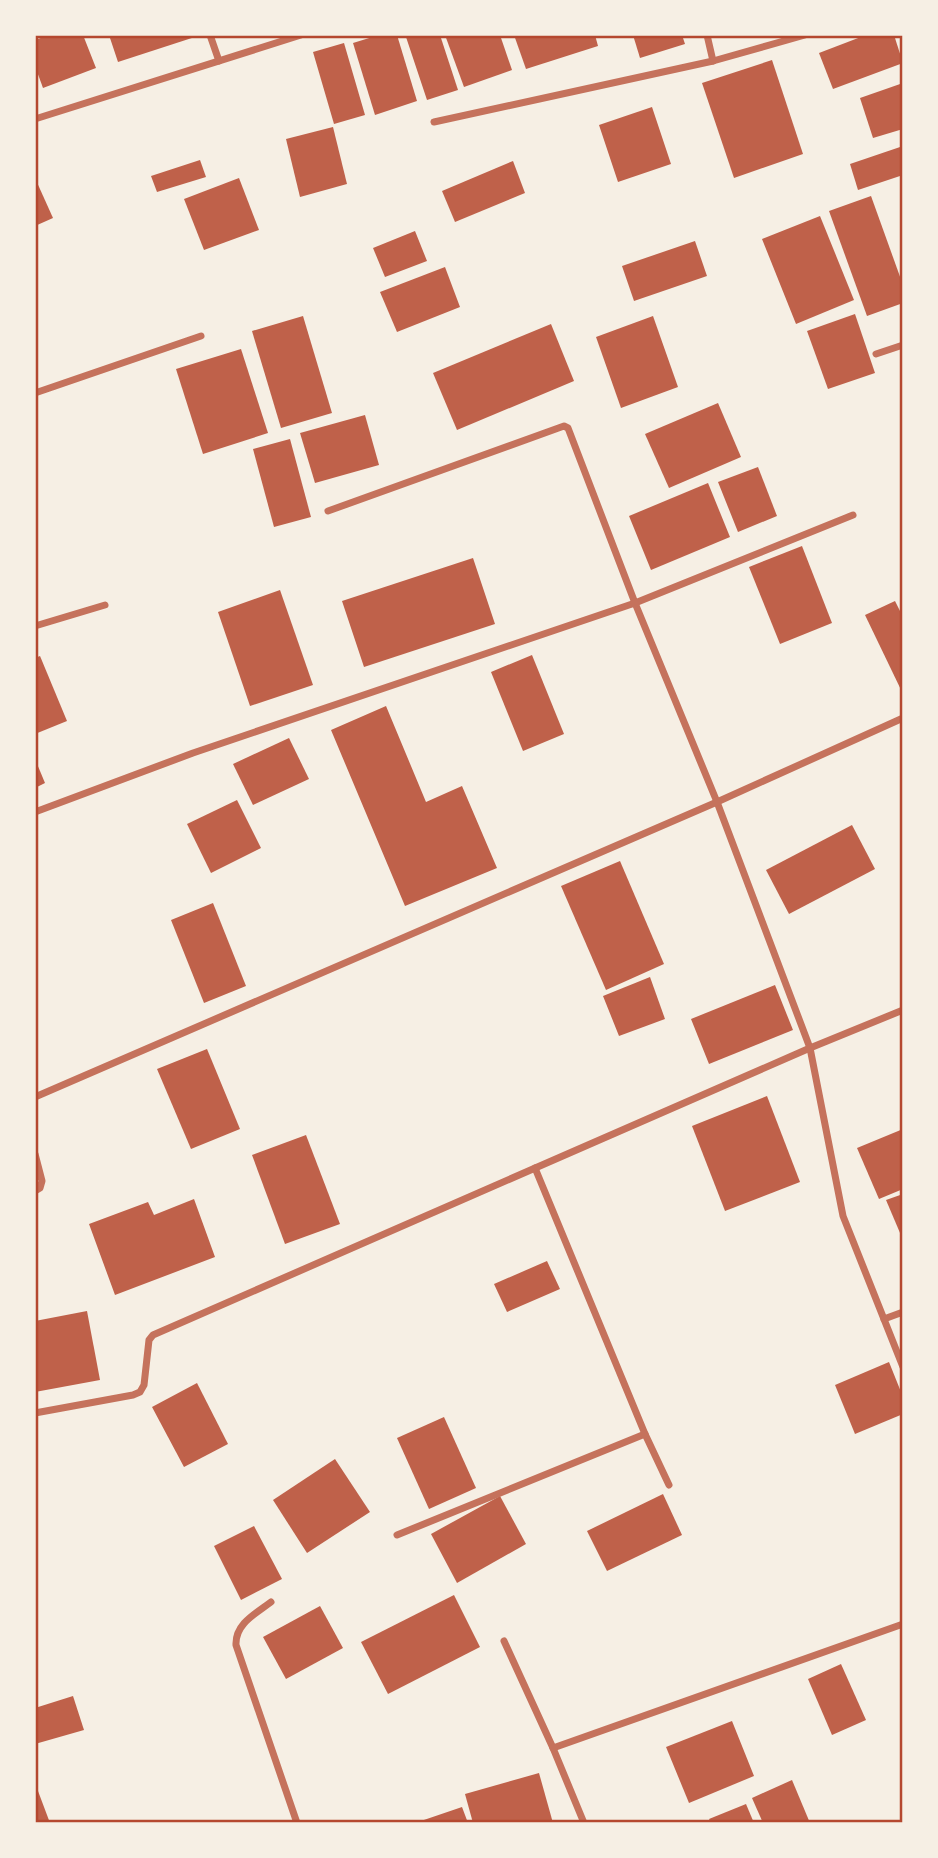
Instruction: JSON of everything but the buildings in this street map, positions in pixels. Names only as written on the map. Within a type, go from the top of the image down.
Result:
[{"type":"street","points":[[210,35],[219,61]]},
{"type":"street","points":[[35,119],[301,35]]},
{"type":"street","points":[[707,35],[713,61]]},
{"type":"street","points":[[434,122],[713,61],[805,35]]},
{"type":"street","points":[[35,393],[201,336]]},
{"type":"street","points":[[876,354],[903,345]]},
{"type":"street","points":[[328,511],[564,426],[568,428],[635,603],[718,802],[810,1048],[843,1216],[903,1367]]},
{"type":"street","points":[[35,812],[183,756],[635,603],[853,515]]},
{"type":"street","points":[[35,626],[105,605]]},
{"type":"street","points":[[35,1097],[718,802],[903,718]]},
{"type":"street","points":[[35,1413],[140,1392],[144,1385],[149,1340],[153,1335],[810,1048],[903,1010]]},
{"type":"street","points":[[35,1154],[42,1181],[40,1188],[35,1191]]},
{"type":"street","points":[[535,1168],[668,1485]]},
{"type":"street","points":[[884,1319],[903,1312]]},
{"type":"street","points":[[397,1535],[645,1434]]},
{"type":"street","points":[[271,1602],[240,1626],[235,1636],[236,1646],[297,1823]]},
{"type":"street","points":[[553,1748],[903,1624]]},
{"type":"street","points":[[504,1641],[584,1823]]}]
